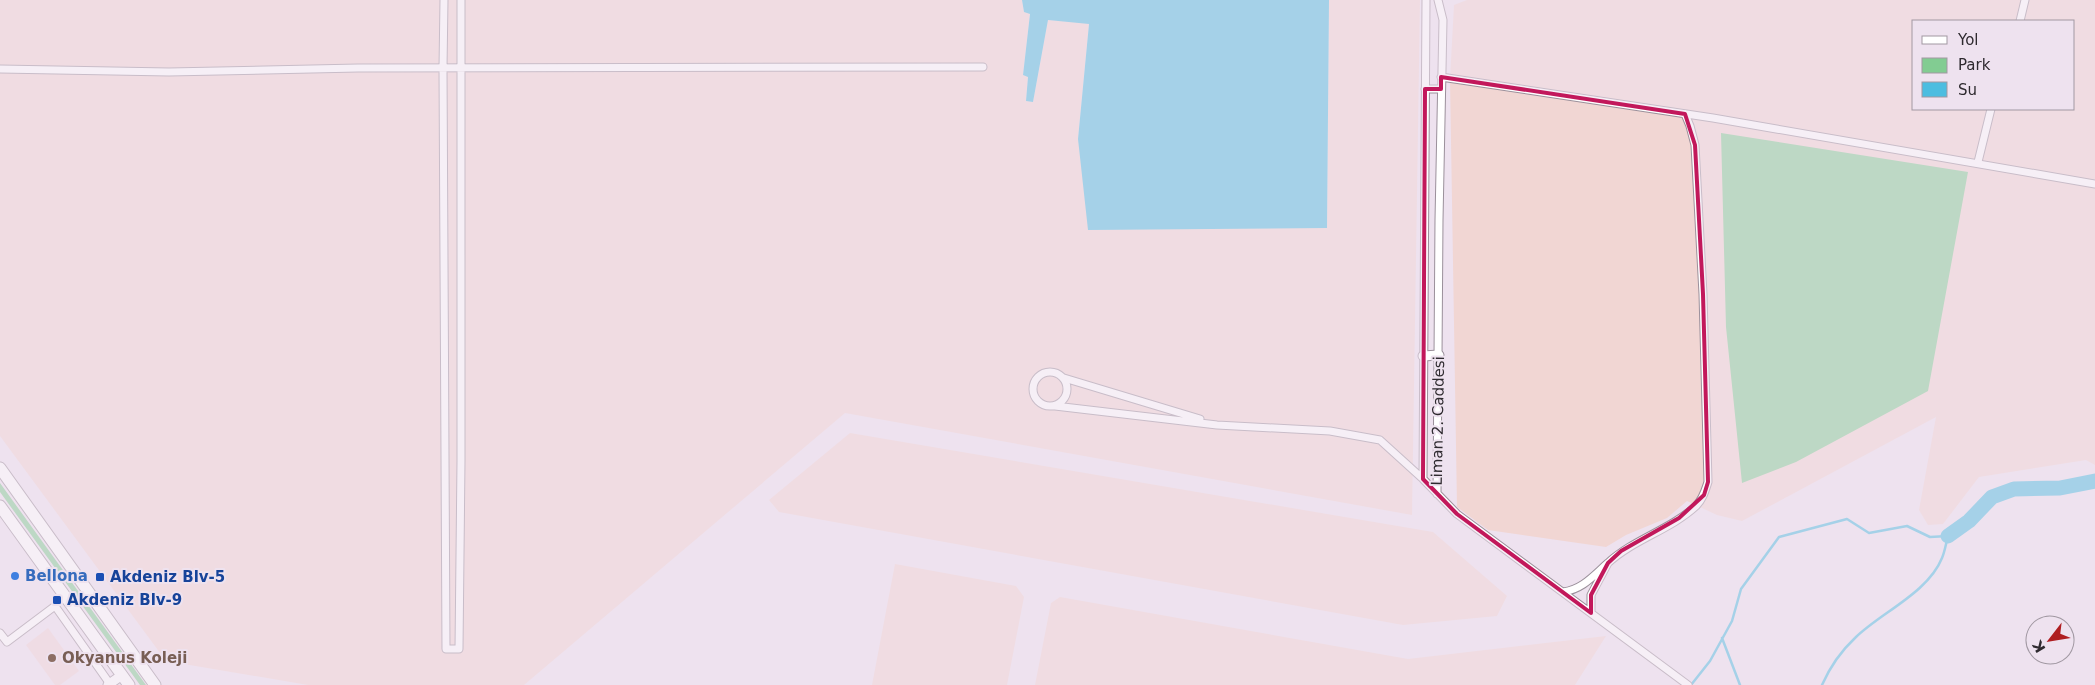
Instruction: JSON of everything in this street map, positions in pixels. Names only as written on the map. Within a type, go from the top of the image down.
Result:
[{"type":"main road","points":[[0,468],[155,685]]},
{"type":"main road","points":[[0,506],[129,685]]},
{"type":"street","points":[[444,0],[446,649],[459,649],[461,461],[460,0]]},
{"type":"street","name":"Liman 2. Caddesi","points":[[1437,494],[1443,20],[1438,0]]},
{"type":"street","points":[[2020,20],[2025,0]]},
{"type":"street","name":"Liman 2. Caddesi","points":[[1428,1],[1423,479],[1437,494]]},
{"type":"street","points":[[0,69],[170,72],[358,68],[983,67]]},
{"type":"street","points":[[1441,78],[1685,114],[1978,162],[2095,184]]},
{"type":"street","points":[[1426,89],[1441,89]]},
{"type":"street","points":[[1978,162],[1991,110]]},
{"type":"street","points":[[1562,592],[1575,590],[1590,580],[1621,550],[1680,518],[1696,505],[1704,495],[1708,482],[1703,294],[1695,145],[1685,114]]},
{"type":"street","points":[[1423,356],[1439,355]]},
{"type":"street","points":[[1217,425],[1064,378],[1054,372],[1048,372],[1038,378],[1033,387],[1036,398],[1044,405],[1217,425],[1330,431],[1380,440],[1423,479]]},
{"type":"street","points":[[1055,406],[1064,400],[1067,394],[1064,378]]},
{"type":"street","points":[[1437,494],[1457,514],[1688,685]]},
{"type":"street","points":[[1591,614],[1591,596],[1608,563]]},
{"type":"street","points":[[0,633],[7,642],[55,606],[109,684],[122,675]]},
{"type":"highlighted area","points":[[1441,77],[1685,114],[1695,145],[1703,294],[1708,482],[1704,495],[1679,518],[1621,551],[1608,563],[1591,595],[1591,613],[1457,514],[1423,479],[1425,89],[1441,89]]},
{"type":"shaded area","points":[[0,0],[1022,0],[1024,12],[1030,13],[1023,75],[1028,76],[1026,101],[1033,102],[1048,20],[1089,23],[1078,139],[1327,228],[1329,0],[1420,0],[1412,515],[845,413],[524,685],[308,685],[166,661],[0,436]]},
{"type":"shaded area","points":[[1467,0],[2095,0],[2095,465],[2086,460],[1979,477],[1943,524],[1928,525],[1919,510],[1936,417],[1742,521],[1717,515],[1687,501],[1667,518],[1626,535],[1606,547],[1488,530],[1457,507],[1450,79],[1454,5]]},
{"type":"shaded area","points":[[850,433],[1433,532],[1507,596],[1497,616],[1403,625],[779,512],[769,500]]},
{"type":"shaded area","points":[[895,564],[1016,586],[1024,597],[1007,685],[872,685]]},
{"type":"shaded area","points":[[1060,597],[1408,659],[1606,636],[1575,685],[1035,685],[1051,603]]},
{"type":"shaded area","name":"Okyanus Koleji","points":[[48,628],[79,671],[60,685],[55,685],[26,645]]},
{"type":"green space","points":[[1721,133],[1968,172],[1928,391],[1796,462],[1742,483],[1726,327]]},
{"type":"green space","points":[[0,483],[146,685],[140,685],[0,492]]},
{"type":"water","points":[[1022,0],[1329,0],[1327,228],[1088,230],[1078,139],[1089,24],[1048,20],[1033,102],[1026,101],[1028,77],[1023,75],[1030,14],[1024,12]]},
{"type":"waterway","points":[[1948,536],[1969,521],[1992,497],[2014,489],[2060,488],[2095,481]]},
{"type":"waterway","points":[[1691,685],[1710,661],[1732,621],[1741,589],[1779,537],[1847,519],[1869,533],[1907,526],[1930,537],[1948,536],[1942,558],[1926,582],[1903,602],[1865,629],[1850,643],[1836,660],[1822,685]]},
{"type":"waterway","points":[[1722,638],[1740,685]]},
{"type":"place","name":"Bellona","points":[[15,576]]},
{"type":"place","name":"Akdeniz Blv-5","points":[[100,577]]},
{"type":"place","name":"Akdeniz Blv-9","points":[[57,600]]},
{"type":"place","name":"Okyanus Koleji","points":[[52,658]]}]
